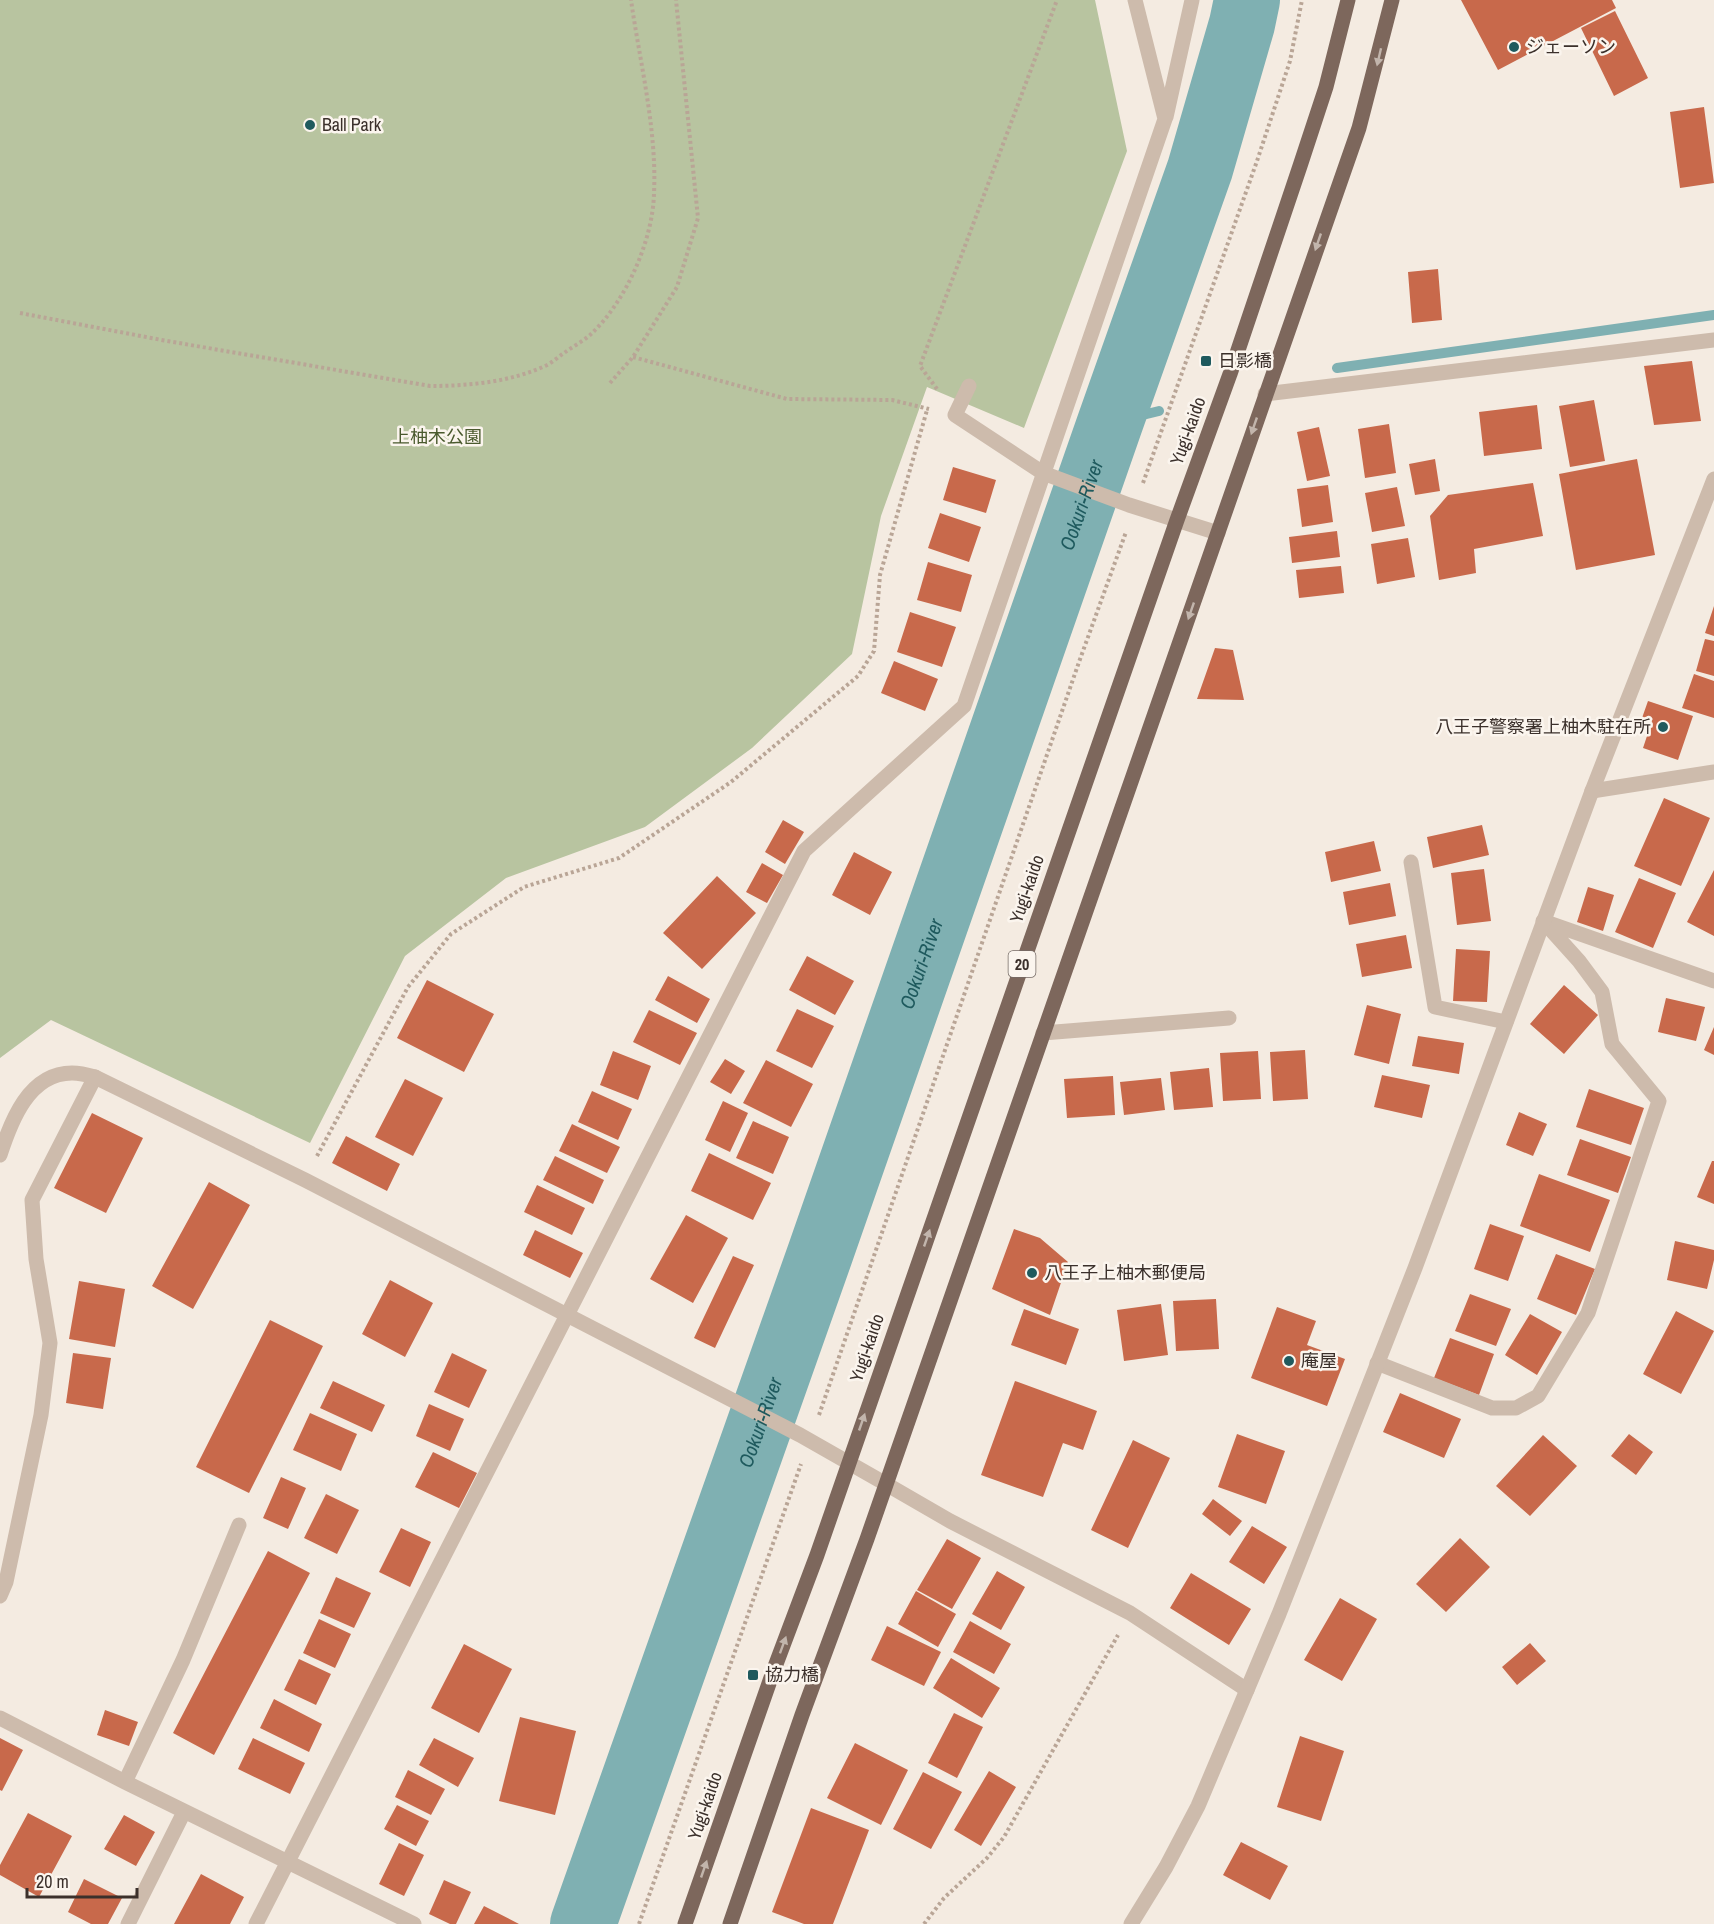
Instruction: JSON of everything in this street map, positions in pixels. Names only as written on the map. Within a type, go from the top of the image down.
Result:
[{"type":"main road","name":"Yugi-kaido","points":[[685,1924],[1230,374],[1326,87],[1348,0]]},
{"type":"main road","name":"20","points":[[730,1924],[1359,129],[1392,0]]},
{"type":"street","points":[[1135,0],[1165,119]]},
{"type":"street","points":[[256,1924],[804,851],[964,706],[1046,474],[1165,119],[1192,0]]},
{"type":"street","points":[[1265,394],[1714,340]]},
{"type":"street","points":[[969,386],[955,415],[1046,474],[1135,499],[1177,520],[1218,533]]},
{"type":"street","points":[[1131,1924],[1166,1867],[1198,1806],[1280,1614],[1592,791],[1714,479]]},
{"type":"street","points":[[1592,791],[1714,772]]},
{"type":"street","points":[[1411,861],[1435,1007],[1506,1022]]},
{"type":"street","points":[[1543,921],[1714,981]]},
{"type":"street","points":[[1377,1363],[1491,1408],[1516,1408],[1538,1396],[1588,1313],[1659,1101],[1612,1044],[1602,992],[1579,961],[1543,921]]},
{"type":"street","points":[[1043,1033],[1229,1018]]},
{"type":"street","points":[[0,1155],[20,1108],[29,1094],[41,1083],[60,1074],[74,1073],[95,1077],[305,1180],[801,1435],[950,1521],[1130,1612],[1247,1690]]},
{"type":"street","points":[[0,1596],[6,1582],[41,1415],[50,1343],[36,1259],[32,1200],[95,1077]]},
{"type":"street","points":[[125,1782],[183,1660],[239,1525]]},
{"type":"street","points":[[0,1718],[184,1812],[414,1924]]},
{"type":"street","points":[[128,1924],[184,1812]]},
{"type":"path","points":[[20,313],[430,386],[470,386],[545,366],[590,335],[617,302],[628,284],[649,230],[654,195],[654,155],[631,0]]},
{"type":"path","points":[[610,383],[633,357],[677,287],[698,218],[676,0]]},
{"type":"path","points":[[955,415],[921,366],[1057,0]]},
{"type":"path","points":[[1135,499],[1257,161],[1290,61],[1302,0]]},
{"type":"path","points":[[633,357],[787,399],[891,400],[955,415]]},
{"type":"path","points":[[314,1162],[408,987],[451,934],[524,887],[619,858],[731,782],[858,676],[874,651],[880,575],[928,409]]},
{"type":"path","points":[[817,1420],[1128,526]]},
{"type":"path","points":[[639,1924],[802,1461]]},
{"type":"path","points":[[924,1924],[944,1898],[987,1858],[1004,1837],[1130,1612]]},
{"type":"green space","name":"上柚木公園","points":[[0,0],[1095,0],[1127,151],[1024,428],[927,387],[881,516],[852,654],[752,748],[645,827],[506,878],[405,956],[310,1143],[51,1020],[0,1058]]},
{"type":"building","name":"ジェーソン","points":[[1461,0],[1612,0],[1616,8],[1498,70]]},
{"type":"building","points":[[1615,11],[1648,78],[1614,96],[1581,28]]},
{"type":"building","points":[[1704,107],[1714,183],[1680,188],[1670,112]]},
{"type":"building","points":[[1438,269],[1442,320],[1412,323],[1408,272]]},
{"type":"building","points":[[1692,361],[1701,421],[1654,425],[1644,366]]},
{"type":"building","points":[[1594,400],[1605,461],[1570,467],[1559,406]]},
{"type":"building","points":[[1537,405],[1542,449],[1484,456],[1479,412]]},
{"type":"building","points":[[1389,424],[1396,473],[1365,478],[1358,429]]},
{"type":"building","points":[[1319,427],[1330,476],[1307,481],[1297,432]]},
{"type":"building","points":[[1435,459],[1440,491],[1415,495],[1409,464]]},
{"type":"building","points":[[1637,459],[1655,555],[1576,570],[1559,474]]},
{"type":"building","points":[[953,467],[996,480],[986,513],[943,500]]},
{"type":"building","points":[[1533,483],[1543,536],[1474,549],[1476,573],[1439,580],[1430,516],[1448,495]]},
{"type":"building","points":[[1328,485],[1333,522],[1302,527],[1297,489]]},
{"type":"building","points":[[1397,487],[1405,526],[1372,532],[1365,493]]},
{"type":"building","points":[[940,513],[981,527],[969,562],[928,548]]},
{"type":"building","points":[[1337,531],[1340,557],[1292,563],[1289,537]]},
{"type":"building","points":[[1408,538],[1415,577],[1377,584],[1371,544]]},
{"type":"building","points":[[928,562],[972,575],[961,612],[917,600]]},
{"type":"building","points":[[1341,566],[1344,593],[1299,598],[1296,570]]},
{"type":"building","points":[[1714,606],[1714,636],[1705,633]]},
{"type":"building","points":[[910,612],[956,627],[942,667],[897,652]]},
{"type":"building","points":[[1705,639],[1714,641],[1714,676],[1696,671]]},
{"type":"building","points":[[1215,648],[1233,650],[1244,700],[1197,699]]},
{"type":"building","points":[[894,661],[938,679],[925,711],[881,693]]},
{"type":"building","points":[[1694,674],[1714,681],[1714,718],[1682,708]]},
{"type":"building","points":[[1648,701],[1693,716],[1678,760],[1643,748],[1652,721],[1642,718]]},
{"type":"building","points":[[1664,798],[1710,818],[1681,886],[1634,866]]},
{"type":"building","points":[[783,820],[804,832],[785,864],[765,852]]},
{"type":"building","points":[[1482,825],[1489,855],[1433,868],[1427,837]]},
{"type":"building","points":[[1374,841],[1381,871],[1331,882],[1325,852]]},
{"type":"building","points":[[854,852],[892,872],[870,915],[832,895]]},
{"type":"building","points":[[762,863],[783,875],[767,903],[746,892]]},
{"type":"building","points":[[1484,869],[1491,921],[1457,925],[1451,873]]},
{"type":"building","points":[[1714,870],[1714,936],[1687,922]]},
{"type":"building","points":[[717,876],[756,913],[702,969],[663,933]]},
{"type":"building","points":[[1639,878],[1676,893],[1653,948],[1615,932]]},
{"type":"building","points":[[1390,883],[1396,916],[1349,925],[1343,892]]},
{"type":"building","points":[[1588,887],[1614,895],[1603,931],[1577,922]]},
{"type":"building","points":[[1406,935],[1412,968],[1362,977],[1356,944]]},
{"type":"building","points":[[1456,949],[1490,951],[1487,1002],[1453,1001]]},
{"type":"building","points":[[807,956],[854,981],[835,1015],[789,990]]},
{"type":"building","points":[[668,976],[710,999],[697,1023],[655,1000]]},
{"type":"building","points":[[427,980],[494,1014],[464,1072],[397,1038]]},
{"type":"building","points":[[1564,985],[1598,1015],[1564,1054],[1530,1024]]},
{"type":"building","points":[[1666,998],[1705,1007],[1696,1041],[1658,1032]]},
{"type":"building","points":[[1367,1005],[1401,1014],[1389,1064],[1354,1055]]},
{"type":"building","points":[[797,1009],[834,1026],[812,1068],[776,1051]]},
{"type":"building","points":[[649,1010],[697,1033],[680,1065],[633,1042]]},
{"type":"building","points":[[1714,1027],[1714,1055],[1704,1050]]},
{"type":"building","points":[[1418,1036],[1464,1043],[1459,1074],[1412,1066]]},
{"type":"building","points":[[1305,1050],[1308,1099],[1273,1101],[1270,1052]]},
{"type":"building","points":[[613,1051],[651,1066],[638,1100],[600,1085]]},
{"type":"building","points":[[1258,1051],[1261,1099],[1223,1101],[1220,1053]]},
{"type":"building","points":[[725,1059],[745,1071],[731,1094],[710,1082]]},
{"type":"building","points":[[766,1060],[813,1084],[791,1127],[743,1103]]},
{"type":"building","points":[[1209,1068],[1213,1107],[1174,1110],[1170,1072]]},
{"type":"building","points":[[1382,1075],[1430,1085],[1422,1118],[1374,1107]]},
{"type":"building","points":[[1113,1076],[1115,1115],[1067,1118],[1064,1079]]},
{"type":"building","points":[[1161,1078],[1165,1110],[1124,1115],[1120,1082]]},
{"type":"building","points":[[405,1079],[443,1098],[413,1156],[375,1137]]},
{"type":"building","points":[[1589,1089],[1644,1108],[1631,1145],[1576,1127]]},
{"type":"building","points":[[592,1091],[632,1109],[618,1140],[578,1122]]},
{"type":"building","points":[[723,1101],[748,1113],[730,1152],[705,1140]]},
{"type":"building","points":[[1519,1112],[1547,1124],[1533,1156],[1506,1145]]},
{"type":"building","points":[[92,1113],[143,1138],[106,1213],[54,1188]]},
{"type":"building","points":[[753,1121],[789,1137],[773,1174],[736,1158]]},
{"type":"building","points":[[572,1124],[620,1147],[607,1173],[559,1151]]},
{"type":"building","points":[[346,1136],[400,1164],[387,1191],[332,1163]]},
{"type":"building","points":[[1580,1139],[1631,1157],[1618,1193],[1567,1175]]},
{"type":"building","points":[[709,1153],[771,1183],[753,1220],[691,1191]]},
{"type":"building","points":[[555,1156],[604,1180],[593,1204],[543,1180]]},
{"type":"building","points":[[1712,1161],[1714,1161],[1714,1204],[1697,1197]]},
{"type":"building","points":[[1539,1174],[1610,1200],[1590,1252],[1520,1226]]},
{"type":"building","points":[[209,1182],[250,1205],[193,1309],[152,1286]]},
{"type":"building","points":[[537,1185],[585,1208],[572,1235],[524,1212]]},
{"type":"building","points":[[686,1215],[728,1238],[693,1303],[650,1279]]},
{"type":"building","points":[[1490,1224],[1524,1236],[1508,1281],[1474,1269]]},
{"type":"building","points":[[1014,1229],[1040,1238],[1068,1262],[1050,1315],[992,1289]]},
{"type":"building","points":[[535,1230],[583,1253],[570,1278],[523,1255]]},
{"type":"building","points":[[1675,1241],[1714,1250],[1707,1289],[1667,1280]]},
{"type":"building","points":[[1556,1254],[1595,1269],[1576,1315],[1537,1299]]},
{"type":"building","points":[[733,1256],[754,1265],[715,1348],[694,1338]]},
{"type":"building","points":[[390,1280],[433,1303],[405,1357],[362,1334]]},
{"type":"building","points":[[79,1281],[125,1289],[115,1347],[69,1339]]},
{"type":"building","points":[[1470,1294],[1511,1309],[1496,1346],[1455,1331]]},
{"type":"building","points":[[1216,1299],[1219,1349],[1176,1351],[1173,1301]]},
{"type":"building","points":[[1161,1304],[1168,1355],[1124,1361],[1117,1310]]},
{"type":"building","points":[[1277,1307],[1316,1321],[1307,1345],[1345,1359],[1327,1406],[1251,1378]]},
{"type":"building","points":[[1024,1309],[1079,1329],[1066,1365],[1011,1345]]},
{"type":"building","points":[[1676,1311],[1714,1331],[1681,1394],[1643,1374]]},
{"type":"building","points":[[1530,1314],[1562,1332],[1537,1375],[1505,1355]]},
{"type":"building","points":[[270,1320],[323,1346],[249,1493],[196,1467]]},
{"type":"building","points":[[1450,1338],[1494,1354],[1479,1395],[1434,1378]]},
{"type":"building","points":[[73,1353],[111,1358],[103,1409],[66,1403]]},
{"type":"building","points":[[452,1353],[487,1370],[469,1408],[434,1392]]},
{"type":"building","points":[[333,1381],[385,1405],[372,1432],[320,1408]]},
{"type":"building","points":[[1015,1381],[1097,1411],[1083,1450],[1063,1443],[1043,1497],[981,1475]]},
{"type":"building","points":[[1400,1393],[1461,1419],[1444,1458],[1383,1432]]},
{"type":"building","points":[[429,1404],[464,1419],[450,1451],[416,1436]]},
{"type":"building","points":[[310,1413],[357,1434],[341,1471],[293,1450]]},
{"type":"building","points":[[1237,1434],[1285,1451],[1266,1504],[1218,1487]]},
{"type":"building","points":[[1629,1434],[1653,1452],[1636,1475],[1611,1456]]},
{"type":"building","points":[[1543,1435],[1577,1466],[1530,1516],[1496,1486]]},
{"type":"building","points":[[1133,1440],[1170,1458],[1128,1548],[1091,1530]]},
{"type":"building","points":[[433,1452],[477,1473],[459,1508],[415,1487]]},
{"type":"building","points":[[281,1477],[306,1488],[288,1529],[263,1518]]},
{"type":"building","points":[[326,1494],[359,1510],[337,1554],[304,1538]]},
{"type":"building","points":[[1213,1499],[1242,1521],[1230,1536],[1202,1514]]},
{"type":"building","points":[[1252,1526],[1287,1547],[1264,1584],[1229,1562]]},
{"type":"building","points":[[401,1528],[431,1542],[410,1587],[379,1572]]},
{"type":"building","points":[[1460,1538],[1490,1567],[1446,1612],[1416,1584]]},
{"type":"building","points":[[947,1539],[981,1558],[952,1609],[917,1590]]},
{"type":"building","points":[[268,1551],[310,1573],[214,1755],[173,1733]]},
{"type":"building","points":[[997,1571],[1025,1587],[1001,1630],[972,1614]]},
{"type":"building","points":[[1191,1573],[1251,1609],[1229,1645],[1170,1608]]},
{"type":"building","points":[[336,1577],[371,1593],[354,1628],[320,1613]]},
{"type":"building","points":[[916,1591],[956,1614],[938,1647],[898,1624]]},
{"type":"building","points":[[1340,1598],[1377,1619],[1342,1681],[1304,1660]]},
{"type":"building","points":[[319,1619],[351,1634],[335,1668],[303,1653]]},
{"type":"building","points":[[970,1621],[1011,1644],[994,1674],[953,1652]]},
{"type":"building","points":[[887,1626],[941,1652],[924,1686],[871,1660]]},
{"type":"building","points":[[1530,1643],[1546,1661],[1517,1685],[1502,1667]]},
{"type":"building","points":[[464,1644],[512,1669],[479,1733],[431,1708]]},
{"type":"building","points":[[951,1658],[1000,1688],[982,1718],[933,1688]]},
{"type":"building","points":[[299,1659],[331,1674],[316,1705],[284,1690]]},
{"type":"building","points":[[274,1699],[322,1724],[309,1752],[260,1728]]},
{"type":"building","points":[[105,1710],[138,1722],[129,1746],[97,1735]]},
{"type":"building","points":[[954,1713],[983,1727],[957,1778],[928,1763]]},
{"type":"building","points":[[520,1717],[576,1731],[555,1815],[499,1801]]},
{"type":"building","points":[[1300,1736],[1344,1751],[1321,1821],[1277,1807]]},
{"type":"building","points":[[0,1738],[23,1750],[2,1791],[0,1790]]},
{"type":"building","points":[[253,1738],[305,1763],[290,1794],[238,1769]]},
{"type":"building","points":[[434,1738],[474,1758],[458,1787],[419,1765]]},
{"type":"building","points":[[855,1743],[908,1770],[881,1825],[827,1798]]},
{"type":"building","points":[[408,1770],[445,1789],[431,1815],[395,1797]]},
{"type":"building","points":[[989,1771],[1016,1787],[981,1846],[954,1830]]},
{"type":"building","points":[[923,1772],[962,1792],[931,1849],[893,1829]]},
{"type":"building","points":[[397,1805],[429,1821],[416,1846],[384,1829]]},
{"type":"building","points":[[811,1808],[869,1830],[833,1924],[804,1924],[772,1912]]},
{"type":"building","points":[[28,1813],[72,1836],[39,1897],[0,1875],[0,1865]]},
{"type":"building","points":[[124,1815],[155,1832],[136,1866],[104,1849]]},
{"type":"building","points":[[1241,1842],[1288,1866],[1270,1900],[1223,1875]]},
{"type":"building","points":[[399,1843],[424,1855],[404,1896],[379,1884]]},
{"type":"building","points":[[201,1874],[244,1897],[230,1924],[174,1924]]},
{"type":"building","points":[[84,1879],[122,1898],[108,1924],[91,1924],[68,1912]]},
{"type":"building","points":[[444,1880],[471,1892],[456,1924],[450,1924],[429,1914]]},
{"type":"building","points":[[484,1906],[519,1924],[474,1924]]},
{"type":"waterway","name":"Ookuri-River","points":[[583,1924],[1200,169],[1247,0]]},
{"type":"waterway","points":[[1337,368],[1714,315]]},
{"type":"waterway","points":[[1110,423],[1159,411]]},
{"type":"place","name":"ジェーソン","points":[[1514,47]]},
{"type":"place","name":"Ball Park","points":[[310,125]]},
{"type":"place","name":"日影橋","points":[[1206,361]]},
{"type":"place","name":"八王子警察署上柚木駐在所","points":[[1663,727]]},
{"type":"place","name":"八王子上柚木郵便局","points":[[1032,1273]]},
{"type":"place","name":"庵屋","points":[[1289,1361]]},
{"type":"place","name":"協力橋","points":[[753,1675]]}]
